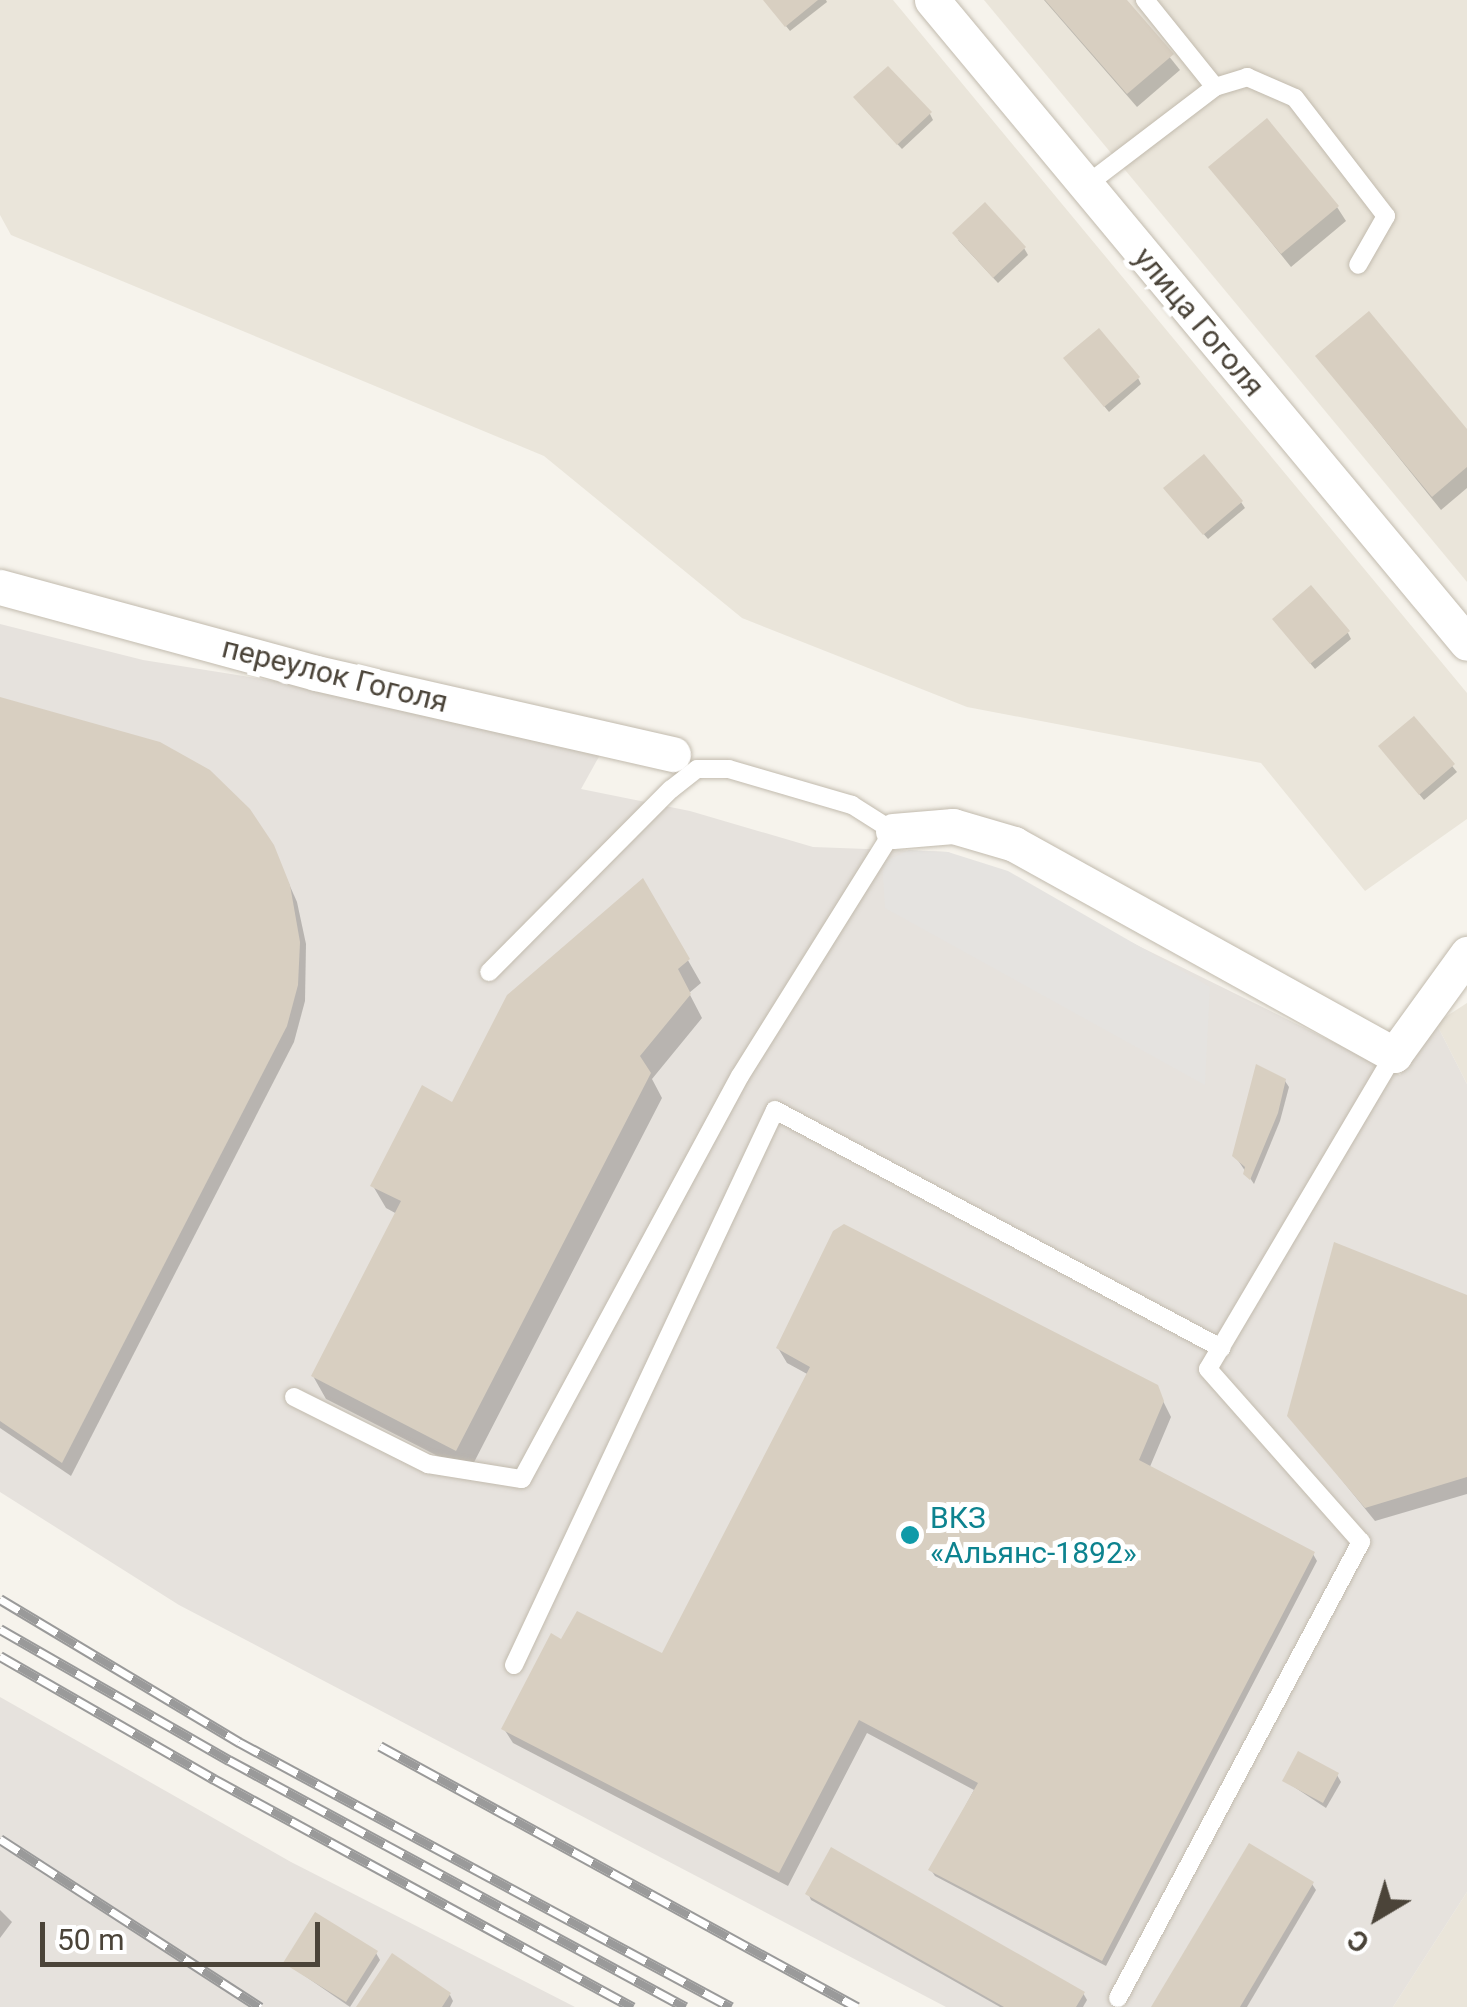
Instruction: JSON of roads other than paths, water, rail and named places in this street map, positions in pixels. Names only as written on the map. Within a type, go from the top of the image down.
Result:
[{"type":"street","name":"улица Гоголя","points":[[932,0],[1467,643]]},
{"type":"street","name":"переулок Гоголя","points":[[0,587],[316,673],[673,754]]},
{"type":"street","points":[[892,831],[953,826],[1014,844],[1394,1055],[1467,954]]},
{"type":"lane","points":[[1145,0],[1215,88]]},
{"type":"lane","points":[[1085,186],[1215,88],[1247,77],[1295,98],[1386,216],[1358,265]]},
{"type":"lane","points":[[294,1396],[428,1464],[522,1479],[740,1076],[892,831],[852,805],[729,768],[697,769],[671,789],[490,972]]},
{"type":"lane","points":[[1118,1998],[1362,1542],[1208,1370],[1394,1055]]},
{"type":"lane","points":[[514,1664],[775,1110],[1221,1348]]},
{"type":"railway","points":[[0,1599],[239,1742],[731,2007]]},
{"type":"railway","points":[[0,1629],[229,1760],[685,2007]]},
{"type":"railway","points":[[0,1656],[214,1779],[633,2007]]},
{"type":"railway","points":[[380,1746],[857,2007]]},
{"type":"railway","points":[[0,1839],[260,2007]]},
{"type":"place","name":"ВКЗ «Альянс-1892»","points":[[910,1535]]}]
